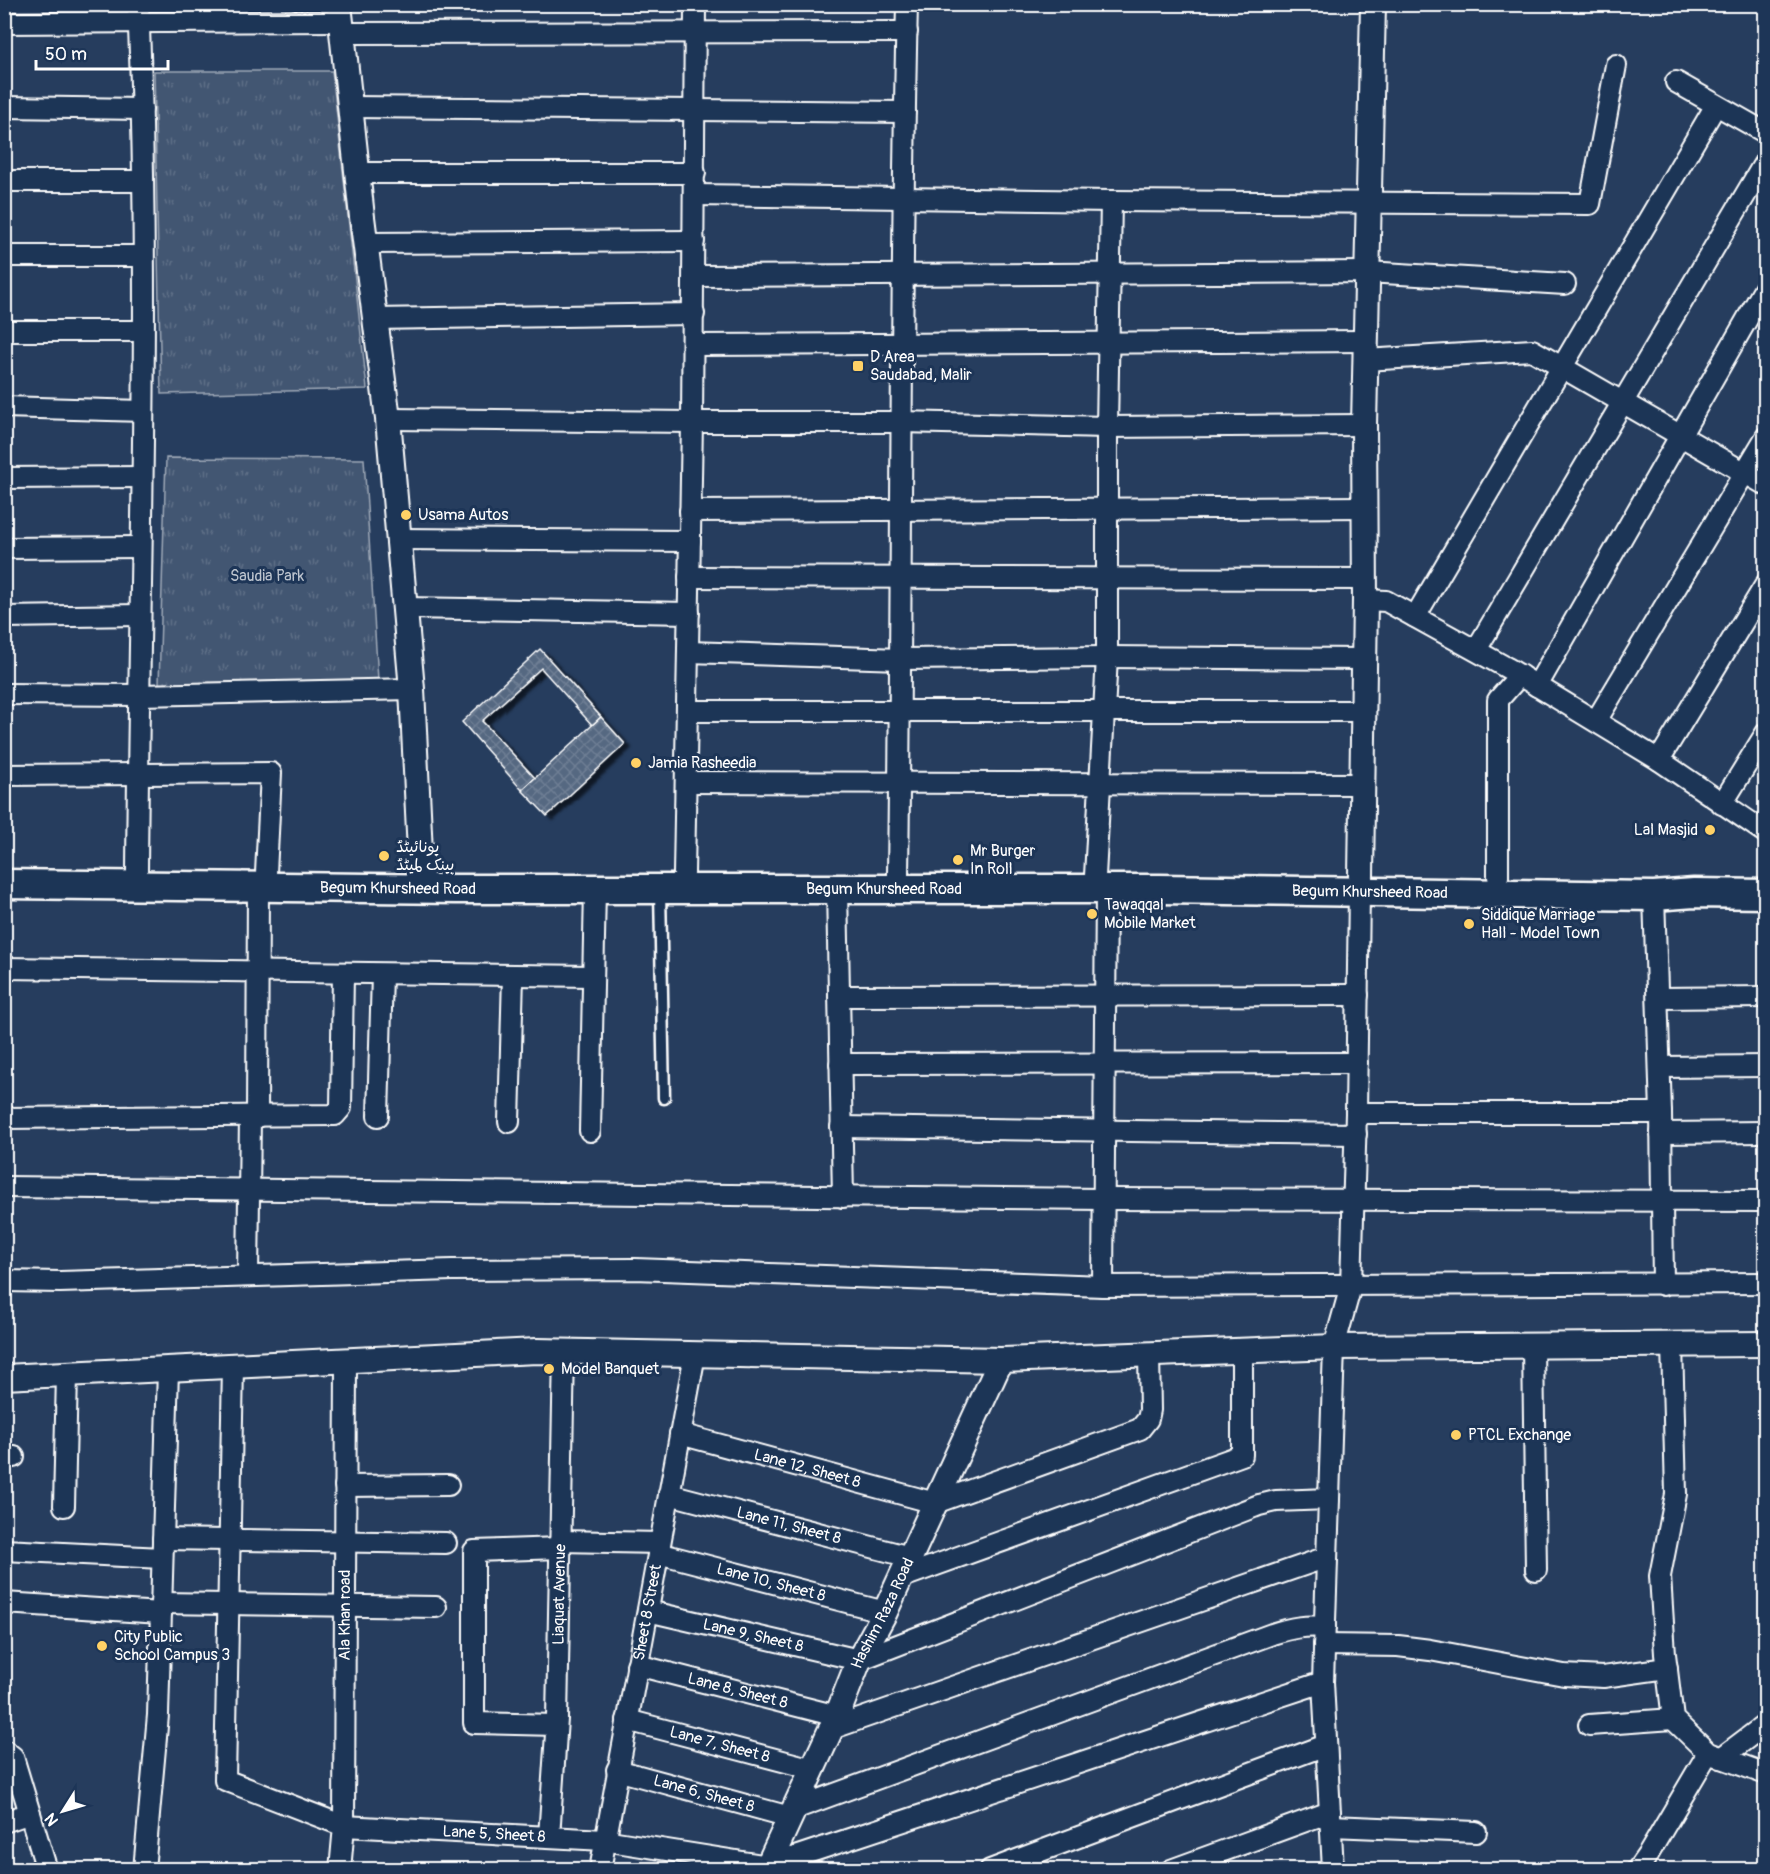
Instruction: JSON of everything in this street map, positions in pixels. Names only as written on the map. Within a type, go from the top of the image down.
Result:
[{"type":"main road","name":"Begum Khursheed Road","points":[[4,870],[595,889],[668,879],[898,875],[999,883]]},
{"type":"main road","name":"Begum Khursheed Road","points":[[4,885],[262,880],[421,873],[668,879],[837,890],[999,883],[1360,884],[1654,896],[1695,893],[1766,894]]},
{"type":"main road","name":"Begum Khursheed Road","points":[[1360,884],[1498,877],[1766,879]]},
{"type":"street","points":[[668,879],[686,782],[695,195],[695,4]]},
{"type":"street","points":[[898,875],[907,4]]},
{"type":"street","points":[[1333,1869],[1323,1682],[1334,1347],[1351,1286],[1356,1134],[1365,659],[1364,425],[1373,4]]},
{"type":"street","points":[[4,23],[139,13],[696,32],[907,32]]},
{"type":"street","points":[[137,873],[143,411],[142,108],[139,13]]},
{"type":"street","points":[[340,20],[374,320],[388,419],[412,689],[421,873]]},
{"type":"street","points":[[695,195],[1369,204],[1590,204],[1616,65]]},
{"type":"street","points":[[1676,82],[1766,133]]},
{"type":"street","points":[[1415,617],[1716,105]]},
{"type":"street","points":[[4,107],[142,108]]},
{"type":"street","points":[[350,107],[905,112]]},
{"type":"street","points":[[1476,650],[1766,160]]},
{"type":"street","points":[[357,173],[695,173]]},
{"type":"street","points":[[4,181],[142,182]]},
{"type":"street","points":[[1103,1286],[1105,996],[1100,883],[1100,783],[1107,657],[1107,427],[1111,201]]},
{"type":"street","points":[[365,243],[694,241]]},
{"type":"street","points":[[4,256],[143,256]]},
{"type":"street","points":[[694,276],[1367,272],[1565,284]]},
{"type":"street","points":[[1538,686],[1766,286]]},
{"type":"street","points":[[374,320],[693,314]]},
{"type":"street","points":[[4,331],[143,331]]},
{"type":"street","points":[[693,345],[1108,342],[1366,351],[1532,350],[1766,485]]},
{"type":"street","points":[[4,407],[143,411]]},
{"type":"street","points":[[388,419],[901,422],[1107,427],[1364,425]]},
{"type":"street","points":[[1596,721],[1766,437]]},
{"type":"street","points":[[4,478],[142,477]]},
{"type":"street","points":[[690,511],[1365,507]]},
{"type":"street","points":[[399,539],[690,541]]},
{"type":"street","points":[[4,548],[141,547]]},
{"type":"street","points":[[689,577],[1107,579],[1365,590],[1476,650],[1596,721],[1659,760],[1766,833]]},
{"type":"street","points":[[1659,760],[1766,584]]},
{"type":"street","points":[[405,608],[688,613]]},
{"type":"street","points":[[4,616],[140,615]]},
{"type":"street","points":[[688,652],[901,659],[1107,657],[1365,659]]},
{"type":"street","points":[[1498,877],[1498,700],[1520,675]]},
{"type":"street","points":[[4,694],[138,695],[412,689]]},
{"type":"street","points":[[687,711],[1364,711]]},
{"type":"street","points":[[1722,804],[1766,733]]},
{"type":"street","points":[[4,775],[271,773],[257,972],[253,1117],[248,1190],[248,1276]]},
{"type":"street","points":[[686,782],[1363,784]]},
{"type":"street","points":[[590,1131],[595,889]]},
{"type":"street","points":[[837,890],[843,1197]]},
{"type":"street","points":[[1654,896],[1660,1067],[1663,1285]]},
{"type":"street","points":[[4,968],[593,976]]},
{"type":"street","points":[[4,1118],[331,1116],[341,1108],[343,973]]},
{"type":"street","points":[[378,1116],[382,974]]},
{"type":"street","points":[[509,1122],[513,975]]},
{"type":"street","points":[[839,996],[1358,995]]},
{"type":"street","points":[[1658,998],[1766,997]]},
{"type":"street","points":[[840,1064],[1357,1063]]},
{"type":"street","points":[[1660,1067],[1766,1066]]},
{"type":"street","points":[[1356,1113],[1661,1113]]},
{"type":"street","points":[[841,1127],[1356,1134]]},
{"type":"street","points":[[1661,1133],[1766,1132]]},
{"type":"street","points":[[4,1187],[843,1197],[1766,1201]]},
{"type":"street","points":[[4,1281],[60,1282],[452,1270],[635,1269],[1103,1286],[1766,1283]]},
{"type":"street","points":[[1672,1344],[1676,1494],[1660,1576],[1673,1719],[1715,1756],[1766,1774]]},
{"type":"street","points":[[4,1377],[537,1351],[1001,1360],[1334,1347],[1766,1344]]},
{"type":"street","points":[[1533,1346],[1536,1570]]},
{"type":"street","points":[[905,1568],[1242,1455],[1242,1350]]},
{"type":"street","name":"Liaquat Avenue","points":[[549,1837],[556,1725],[564,1352]]},
{"type":"street","name":"Sheet 8 Street","points":[[600,1869],[695,1354]]},
{"type":"street","points":[[935,1503],[1140,1428],[1148,1419],[1150,1410],[1149,1354]]},
{"type":"street","name":"Hashim Raza Road","points":[[767,1868],[834,1723],[859,1660],[885,1612],[1001,1360]]},
{"type":"street","name":"Ala Khan road","points":[[340,1869],[344,1826],[346,1361]]},
{"type":"street","points":[[228,1604],[233,1366]]},
{"type":"street","points":[[144,1869],[158,1715],[168,1369]]},
{"type":"street","points":[[64,1506],[67,1374]]},
{"type":"street","name":"Lane 12, Sheet 8","points":[[680,1434],[935,1503]]},
{"type":"street","points":[[345,1486],[448,1485]]},
{"type":"street","name":"Lane 11, Sheet 8","points":[[669,1494],[905,1568]]},
{"type":"street","points":[[859,1660],[1259,1505],[1276,1501],[1329,1499]]},
{"type":"street","points":[[4,1550],[163,1548],[229,1540],[446,1543]]},
{"type":"street","name":"Lane 10, Sheet 8","points":[[556,1725],[474,1723],[474,1551],[560,1545],[659,1548],[885,1612]]},
{"type":"street","points":[[834,1723],[1327,1557]]},
{"type":"street","points":[[4,1603],[161,1608],[228,1604],[436,1607]]},
{"type":"street","name":"Lane 5, Sheet 8","points":[[228,1604],[225,1780],[344,1826],[604,1840],[767,1868]]},
{"type":"street","name":"Lane 9, Sheet 8","points":[[648,1611],[859,1660]]},
{"type":"street","points":[[792,1813],[1272,1634],[1308,1625],[1324,1636],[1430,1650],[1564,1675],[1603,1677],[1667,1668]]},
{"type":"street","name":"Lane 8, Sheet 8","points":[[637,1665],[834,1723]]},
{"type":"street","points":[[767,1868],[1323,1682]]},
{"type":"street","points":[[1589,1725],[1673,1719]]},
{"type":"street","name":"Lane 7, Sheet 8","points":[[627,1720],[813,1769]]},
{"type":"street","points":[[1636,1869],[1715,1756],[1766,1724]]},
{"type":"street","points":[[990,1869],[1326,1745]]},
{"type":"street","points":[[7,1756],[30,1813],[46,1867],[38,1869]]},
{"type":"street","name":"Lane 6, Sheet 8","points":[[617,1770],[792,1813]]},
{"type":"street","points":[[4,1822],[30,1813]]},
{"type":"street","points":[[1171,1869],[1330,1819],[1476,1832]]},
{"type":"lane","points":[[664,1098],[668,879]]},
{"type":"green space","points":[[154,71],[332,71],[367,389],[161,394]]},
{"type":"green space","name":"Saudia Park","points":[[166,458],[364,459],[378,680],[159,684]]},
{"type":"building","points":[[540,649],[601,717],[592,725],[541,668],[482,721],[535,778],[522,790],[462,722]]},
{"type":"building","points":[[601,717],[625,744],[547,816],[522,790]]},
{"type":"place","name":"D Area Saudabad, Malir","points":[[858,366]]},
{"type":"place","name":"Usama Autos","points":[[406,515]]},
{"type":"place","name":"Jamia Rasheedia","points":[[636,763]]},
{"type":"place","name":"Lal Masjid","points":[[1710,830]]},
{"type":"place","name":"یونائیٹڈ بینک لمیٹڈ","points":[[384,856]]},
{"type":"place","name":"Mr Burger In Roll","points":[[958,860]]},
{"type":"place","name":"Tawaqqal Mobile Market","points":[[1092,914]]},
{"type":"place","name":"Siddique Marriage Hall - Model Town","points":[[1469,924]]},
{"type":"place","name":"Model Banquet","points":[[549,1369]]},
{"type":"place","name":"PTCL Exchange","points":[[1456,1435]]},
{"type":"place","name":"City Public School Campus 3","points":[[102,1646]]}]
